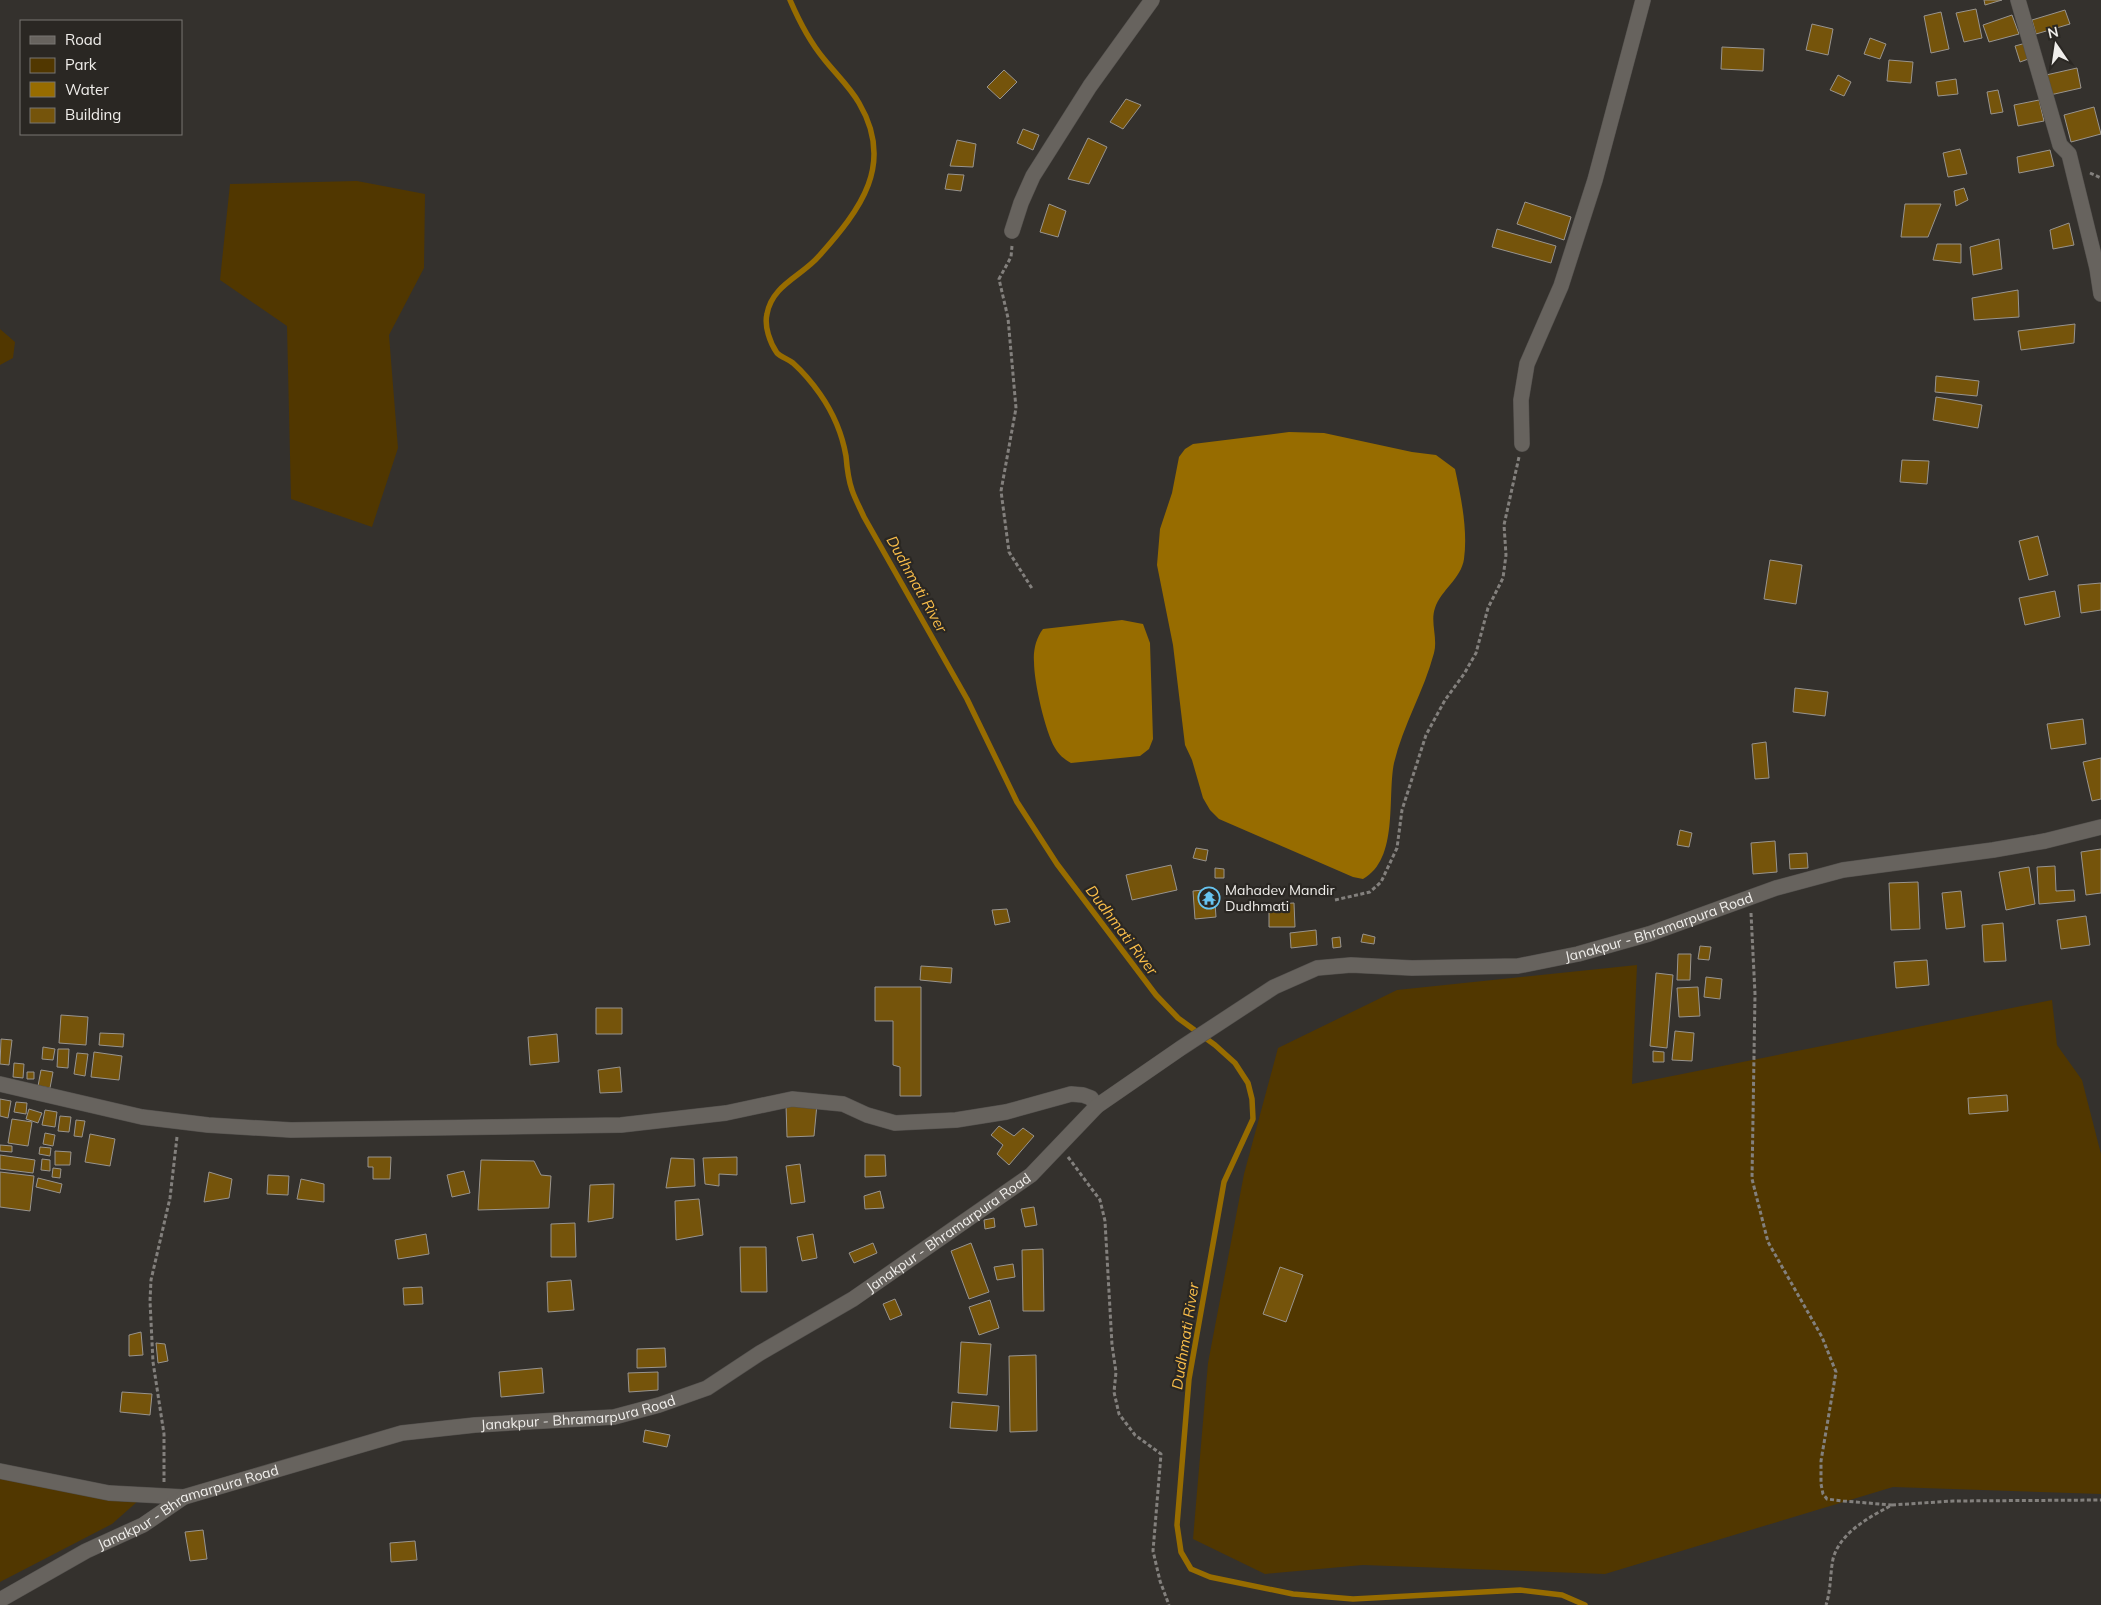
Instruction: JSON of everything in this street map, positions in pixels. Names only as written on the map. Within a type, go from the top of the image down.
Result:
[{"type":"street","points":[[1012,231],[1021,203],[1033,176],[1090,86],[1152,0]]},
{"type":"street","points":[[1522,444],[1521,400],[1527,364],[1561,286],[1610,130],[1643,0]]},
{"type":"street","points":[[2018,0],[2060,145],[2069,154],[2097,268],[2101,294]]},
{"type":"street","name":"Janakpur - Bhramarpura Road","points":[[0,1600],[86,1551],[143,1525],[184,1498],[402,1433],[614,1417],[659,1405],[707,1388],[760,1353],[861,1294],[1031,1175],[1060,1147],[1097,1106],[1180,1048],[1274,986],[1317,968],[1351,964],[1412,968],[1518,966],[1578,954],[1649,934],[1750,897],[1843,870],[2000,849],[2101,827]]},
{"type":"street","points":[[0,1084],[142,1117],[291,1130],[621,1125],[726,1113],[792,1099],[843,1104],[867,1115],[895,1123],[956,1120],[1006,1112],[1070,1094],[1091,1098],[1097,1106]]},
{"type":"street","points":[[0,1471],[109,1493],[184,1498]]},
{"type":"path","points":[[1012,231],[1011,257],[999,279],[1008,318],[1016,408],[1001,491],[1010,552],[1033,590]]},
{"type":"path","points":[[1335,900],[1370,892],[1381,882],[1397,848],[1402,810],[1426,735],[1445,700],[1464,674],[1476,653],[1488,608],[1504,578],[1506,555],[1504,525],[1522,444]]},
{"type":"path","points":[[1750,897],[1755,994],[1752,1179],[1768,1242],[1822,1337],[1836,1372],[1821,1461],[1822,1489],[1827,1498],[1892,1505],[1953,1501],[2101,1500]]},
{"type":"path","points":[[163,1496],[164,1434],[153,1362],[150,1287],[170,1198],[178,1121]]},
{"type":"path","points":[[1060,1147],[1100,1200],[1105,1221],[1112,1345],[1116,1372],[1114,1392],[1119,1414],[1135,1435],[1161,1454],[1153,1551],[1160,1581],[1169,1605]]},
{"type":"path","points":[[1826,1605],[1834,1557],[1846,1536],[1865,1520],[1892,1505]]},
{"type":"green space","points":[[357,181],[425,194],[424,268],[389,335],[398,448],[372,527],[291,499],[287,326],[220,280],[230,184]]},
{"type":"green space","points":[[0,329],[15,342],[13,358],[0,365]]},
{"type":"green space","points":[[1637,965],[1632,1084],[2052,1000],[2057,1045],[2082,1080],[2101,1154],[2101,1494],[1893,1487],[1605,1574],[1363,1565],[1265,1574],[1193,1539],[1208,1363],[1244,1174],[1278,1048],[1397,990]]},
{"type":"green space","points":[[0,1478],[138,1501],[112,1524],[0,1582]]},
{"type":"water","points":[[1289,432],[1324,433],[1412,452],[1436,455],[1455,469],[1462,502],[1465,537],[1464,559],[1459,573],[1435,608],[1433,619],[1434,653],[1394,763],[1387,843],[1382,857],[1374,870],[1363,879],[1353,877],[1219,819],[1210,810],[1203,798],[1192,760],[1185,745],[1173,645],[1157,565],[1160,529],[1172,493],[1179,457],[1185,449],[1193,444]]},
{"type":"water","points":[[1122,620],[1143,624],[1150,643],[1153,739],[1149,749],[1140,756],[1071,763],[1058,753],[1051,740],[1044,719],[1034,671],[1035,645],[1043,629]]},
{"type":"building","points":[[1984,0],[2002,0],[1985,5]]},
{"type":"building","points":[[1976,9],[1982,38],[1964,42],[1956,13]]},
{"type":"building","points":[[2065,10],[2070,24],[2036,34],[2032,20]]},
{"type":"building","points":[[1941,12],[1949,49],[1931,53],[1924,16]]},
{"type":"building","points":[[2012,15],[2019,34],[1989,42],[1983,25]]},
{"type":"building","points":[[1812,24],[1833,29],[1828,55],[1806,50]]},
{"type":"building","points":[[1870,38],[1886,44],[1880,59],[1864,54]]},
{"type":"building","points":[[2026,43],[2031,58],[2020,62],[2015,46]]},
{"type":"building","points":[[1722,47],[1764,49],[1763,71],[1721,69]]},
{"type":"building","points":[[1889,60],[1913,62],[1911,83],[1887,81]]},
{"type":"building","points":[[2077,68],[2081,88],[2050,95],[2046,75]]},
{"type":"building","points":[[1004,70],[1017,82],[1000,99],[987,87]]},
{"type":"building","points":[[1838,75],[1851,82],[1844,96],[1830,90]]},
{"type":"building","points":[[1956,79],[1958,94],[1938,96],[1936,82]]},
{"type":"building","points":[[1998,90],[2003,112],[1991,114],[1987,92]]},
{"type":"building","points":[[1126,99],[1141,105],[1123,129],[1110,122]]},
{"type":"building","points":[[2039,100],[2044,121],[2018,126],[2014,105]]},
{"type":"building","points":[[2094,107],[2101,134],[2071,142],[2064,115]]},
{"type":"building","points":[[1023,129],[1039,135],[1033,150],[1017,143]]},
{"type":"building","points":[[1088,138],[1107,147],[1089,184],[1068,179]]},
{"type":"building","points":[[957,140],[976,144],[973,167],[950,166]]},
{"type":"building","points":[[1960,149],[1967,174],[1948,177],[1943,153]]},
{"type":"building","points":[[2050,150],[2054,166],[2019,173],[2017,157]]},
{"type":"building","points":[[948,174],[964,175],[961,191],[945,189]]},
{"type":"building","points":[[1964,188],[1968,200],[1956,206],[1954,191]]},
{"type":"building","points":[[1525,202],[1571,217],[1564,240],[1517,224]]},
{"type":"building","points":[[1049,204],[1066,211],[1058,237],[1040,232]]},
{"type":"building","points":[[1905,204],[1941,204],[1928,237],[1901,237]]},
{"type":"building","points":[[2069,223],[2074,245],[2053,249],[2050,230]]},
{"type":"building","points":[[1497,229],[1556,246],[1551,263],[1492,247]]},
{"type":"building","points":[[1999,239],[2002,269],[1973,275],[1970,247]]},
{"type":"building","points":[[1937,244],[1961,244],[1961,263],[1933,260]]},
{"type":"building","points":[[2018,290],[2019,317],[1974,320],[1972,298]]},
{"type":"building","points":[[2075,324],[2074,343],[2021,350],[2018,331]]},
{"type":"building","points":[[1936,376],[1979,381],[1977,396],[1935,392]]},
{"type":"building","points":[[1936,397],[1982,405],[1978,428],[1933,420]]},
{"type":"building","points":[[1902,460],[1929,461],[1927,484],[1900,482]]},
{"type":"building","points":[[2038,536],[2048,575],[2029,580],[2019,541]]},
{"type":"building","points":[[1770,560],[1802,565],[1796,604],[1764,599]]},
{"type":"building","points":[[2101,583],[2101,610],[2081,613],[2078,585]]},
{"type":"building","points":[[2055,591],[2060,617],[2025,625],[2019,598]]},
{"type":"building","points":[[1795,688],[1828,692],[1825,716],[1793,712]]},
{"type":"building","points":[[2083,719],[2086,744],[2051,749],[2047,724]]},
{"type":"building","points":[[1766,742],[1769,778],[1755,779],[1752,744]]},
{"type":"building","points":[[2101,758],[2101,799],[2092,801],[2083,762]]},
{"type":"building","points":[[1680,830],[1692,833],[1689,847],[1677,845]]},
{"type":"building","points":[[1775,841],[1777,872],[1753,874],[1751,843]]},
{"type":"building","points":[[1196,848],[1208,850],[1206,861],[1193,858]]},
{"type":"building","points":[[2101,849],[2101,893],[2086,895],[2081,852]]},
{"type":"building","points":[[1807,853],[1808,868],[1790,869],[1789,854]]},
{"type":"building","points":[[1171,865],[1177,890],[1132,900],[1126,875]]},
{"type":"building","points":[[2055,866],[2056,891],[2074,890],[2075,901],[2039,904],[2037,867]]},
{"type":"building","points":[[2029,867],[2035,904],[2006,910],[1999,872]]},
{"type":"building","points":[[1215,868],[1224,869],[1224,878],[1215,878]]},
{"type":"building","points":[[1918,882],[1920,929],[1891,930],[1889,883]]},
{"type":"building","points":[[1214,889],[1216,917],[1195,919],[1193,891]]},
{"type":"building","points":[[1961,891],[1965,927],[1946,929],[1942,893]]},
{"type":"building","points":[[1294,903],[1295,927],[1269,927],[1269,904]]},
{"type":"building","points":[[1007,909],[1010,922],[995,925],[992,910]]},
{"type":"building","points":[[2086,916],[2090,945],[2061,949],[2057,920]]},
{"type":"building","points":[[2003,923],[2006,961],[1984,962],[1982,925]]},
{"type":"building","points":[[1316,930],[1317,945],[1291,948],[1290,933]]},
{"type":"building","points":[[1363,934],[1375,937],[1374,944],[1361,942]]},
{"type":"building","points":[[1340,937],[1341,947],[1333,948],[1332,938]]},
{"type":"building","points":[[1700,946],[1711,947],[1709,960],[1698,959]]},
{"type":"building","points":[[1678,954],[1691,954],[1690,980],[1677,980]]},
{"type":"building","points":[[1927,960],[1929,985],[1896,988],[1894,962]]},
{"type":"building","points":[[921,966],[952,968],[951,983],[920,980]]},
{"type":"building","points":[[1656,973],[1673,975],[1667,1048],[1650,1046]]},
{"type":"building","points":[[1706,977],[1722,979],[1720,999],[1704,997]]},
{"type":"building","points":[[875,987],[921,987],[921,1096],[900,1096],[900,1067],[893,1065],[893,1021],[875,1021]]},
{"type":"building","points":[[1698,987],[1700,1016],[1679,1017],[1677,988]]},
{"type":"building","points":[[596,1008],[622,1008],[622,1034],[596,1034]]},
{"type":"building","points":[[61,1015],[88,1017],[86,1045],[59,1043]]},
{"type":"building","points":[[1675,1031],[1694,1033],[1692,1061],[1672,1060]]},
{"type":"building","points":[[100,1033],[124,1034],[123,1047],[99,1045]]},
{"type":"building","points":[[557,1034],[559,1062],[530,1065],[528,1037]]},
{"type":"building","points":[[1,1039],[12,1040],[9,1065],[0,1064]]},
{"type":"building","points":[[43,1047],[55,1049],[53,1060],[42,1059]]},
{"type":"building","points":[[58,1049],[69,1049],[68,1068],[57,1067]]},
{"type":"building","points":[[1653,1051],[1664,1052],[1664,1062],[1653,1062]]},
{"type":"building","points":[[94,1052],[122,1056],[119,1080],[91,1077]]},
{"type":"building","points":[[77,1053],[88,1054],[85,1076],[74,1074]]},
{"type":"building","points":[[14,1063],[24,1064],[23,1078],[13,1077]]},
{"type":"building","points":[[620,1067],[622,1092],[600,1093],[598,1070]]},
{"type":"building","points":[[41,1070],[53,1072],[50,1088],[38,1086]]},
{"type":"building","points":[[27,1072],[34,1072],[34,1079],[27,1079]]},
{"type":"building","points":[[2007,1095],[2008,1111],[1969,1114],[1968,1098]]},
{"type":"building","points":[[0,1099],[11,1101],[8,1118],[0,1116]]},
{"type":"building","points":[[16,1102],[27,1103],[26,1114],[14,1112]]},
{"type":"building","points":[[817,1104],[814,1136],[787,1137],[786,1105]]},
{"type":"building","points":[[29,1109],[42,1113],[38,1123],[26,1119]]},
{"type":"building","points":[[45,1110],[57,1112],[55,1127],[42,1125]]},
{"type":"building","points":[[60,1116],[71,1117],[69,1132],[58,1131]]},
{"type":"building","points":[[12,1119],[32,1122],[28,1146],[8,1143]]},
{"type":"building","points":[[76,1120],[85,1121],[82,1137],[74,1136]]},
{"type":"building","points":[[999,1126],[1014,1136],[1023,1128],[1034,1136],[1009,1165],[997,1154],[1003,1145],[991,1135]]},
{"type":"building","points":[[45,1133],[55,1135],[53,1146],[43,1144]]},
{"type":"building","points":[[90,1134],[115,1139],[110,1166],[85,1162]]},
{"type":"building","points":[[0,1145],[12,1146],[12,1152],[0,1151]]},
{"type":"building","points":[[40,1147],[51,1148],[50,1156],[39,1154]]},
{"type":"building","points":[[55,1151],[71,1152],[70,1165],[55,1165]]},
{"type":"building","points":[[0,1155],[35,1160],[33,1173],[0,1169]]},
{"type":"building","points":[[865,1155],[885,1155],[886,1176],[865,1177]]},
{"type":"building","points":[[368,1157],[391,1157],[390,1179],[373,1179],[373,1167],[368,1167]]},
{"type":"building","points":[[737,1157],[737,1175],[719,1174],[719,1186],[705,1184],[703,1158]]},
{"type":"building","points":[[671,1158],[694,1159],[695,1186],[666,1188]]},
{"type":"building","points":[[42,1159],[50,1160],[50,1171],[41,1170]]},
{"type":"building","points":[[481,1160],[534,1161],[541,1175],[551,1176],[549,1208],[478,1210]]},
{"type":"building","points":[[800,1164],[805,1202],[791,1204],[786,1166]]},
{"type":"building","points":[[53,1168],[61,1169],[60,1178],[52,1177]]},
{"type":"building","points":[[464,1171],[470,1193],[452,1197],[447,1175]]},
{"type":"building","points":[[0,1172],[34,1176],[30,1211],[0,1207]]},
{"type":"building","points":[[209,1172],[232,1179],[229,1198],[204,1202]]},
{"type":"building","points":[[268,1175],[289,1176],[288,1195],[267,1194]]},
{"type":"building","points":[[38,1178],[62,1184],[60,1193],[36,1187]]},
{"type":"building","points":[[301,1179],[324,1184],[324,1202],[297,1199]]},
{"type":"building","points":[[614,1184],[613,1218],[588,1222],[590,1185]]},
{"type":"building","points":[[880,1191],[884,1208],[865,1209],[864,1196]]},
{"type":"building","points":[[699,1199],[703,1235],[676,1240],[675,1201]]},
{"type":"building","points":[[1034,1207],[1037,1225],[1025,1227],[1021,1209]]},
{"type":"building","points":[[994,1218],[995,1227],[985,1229],[984,1220]]},
{"type":"building","points":[[575,1223],[576,1257],[551,1257],[551,1224]]},
{"type":"building","points":[[426,1234],[429,1254],[398,1259],[395,1240]]},
{"type":"building","points":[[813,1234],[817,1258],[802,1261],[797,1237]]},
{"type":"building","points":[[873,1243],[877,1253],[854,1263],[849,1253]]},
{"type":"building","points":[[971,1243],[989,1292],[969,1299],[951,1251]]},
{"type":"building","points":[[740,1247],[766,1247],[767,1292],[741,1292]]},
{"type":"building","points":[[1043,1249],[1044,1311],[1023,1311],[1022,1250]]},
{"type":"building","points":[[1013,1264],[1015,1277],[997,1280],[994,1267]]},
{"type":"building","points":[[1280,1267],[1303,1275],[1286,1322],[1263,1314]]},
{"type":"building","points":[[571,1280],[574,1310],[548,1312],[547,1282]]},
{"type":"building","points":[[422,1287],[423,1304],[404,1305],[403,1288]]},
{"type":"building","points":[[895,1299],[902,1315],[890,1320],[883,1304]]},
{"type":"building","points":[[990,1300],[999,1328],[979,1335],[969,1307]]},
{"type":"building","points":[[141,1332],[143,1355],[129,1356],[129,1335]]},
{"type":"building","points":[[961,1342],[991,1344],[987,1395],[958,1393]]},
{"type":"building","points":[[156,1343],[165,1344],[168,1361],[158,1363]]},
{"type":"building","points":[[665,1348],[666,1367],[637,1368],[637,1349]]},
{"type":"building","points":[[1036,1355],[1037,1431],[1010,1432],[1009,1356]]},
{"type":"building","points":[[542,1368],[544,1393],[501,1397],[499,1372]]},
{"type":"building","points":[[658,1372],[658,1390],[629,1392],[628,1373]]},
{"type":"building","points":[[122,1392],[152,1394],[150,1415],[120,1412]]},
{"type":"building","points":[[952,1402],[999,1406],[997,1431],[950,1428]]},
{"type":"building","points":[[645,1430],[670,1435],[667,1447],[643,1442]]},
{"type":"building","points":[[203,1530],[207,1559],[190,1561],[185,1532]]},
{"type":"building","points":[[415,1541],[417,1560],[391,1562],[390,1543]]},
{"type":"waterway","name":"Dudhmati River","points":[[790,0],[814,45],[859,103],[869,125],[874,146],[873,166],[868,185],[860,203],[848,221],[819,256],[781,288],[770,304],[766,319],[772,344],[780,356],[793,363],[808,378],[829,409],[842,439],[851,486],[864,517],[967,699],[1017,802],[1057,864],[1156,995],[1178,1018],[1215,1045],[1235,1063],[1248,1083],[1252,1099],[1253,1119],[1224,1182],[1189,1379],[1177,1525],[1181,1552],[1191,1569],[1210,1577],[1293,1594],[1353,1599],[1520,1590],[1562,1595],[1585,1605]]},
{"type":"place","name":"Mahadev Mandir Dudhmati","points":[[1209,898]]}]
